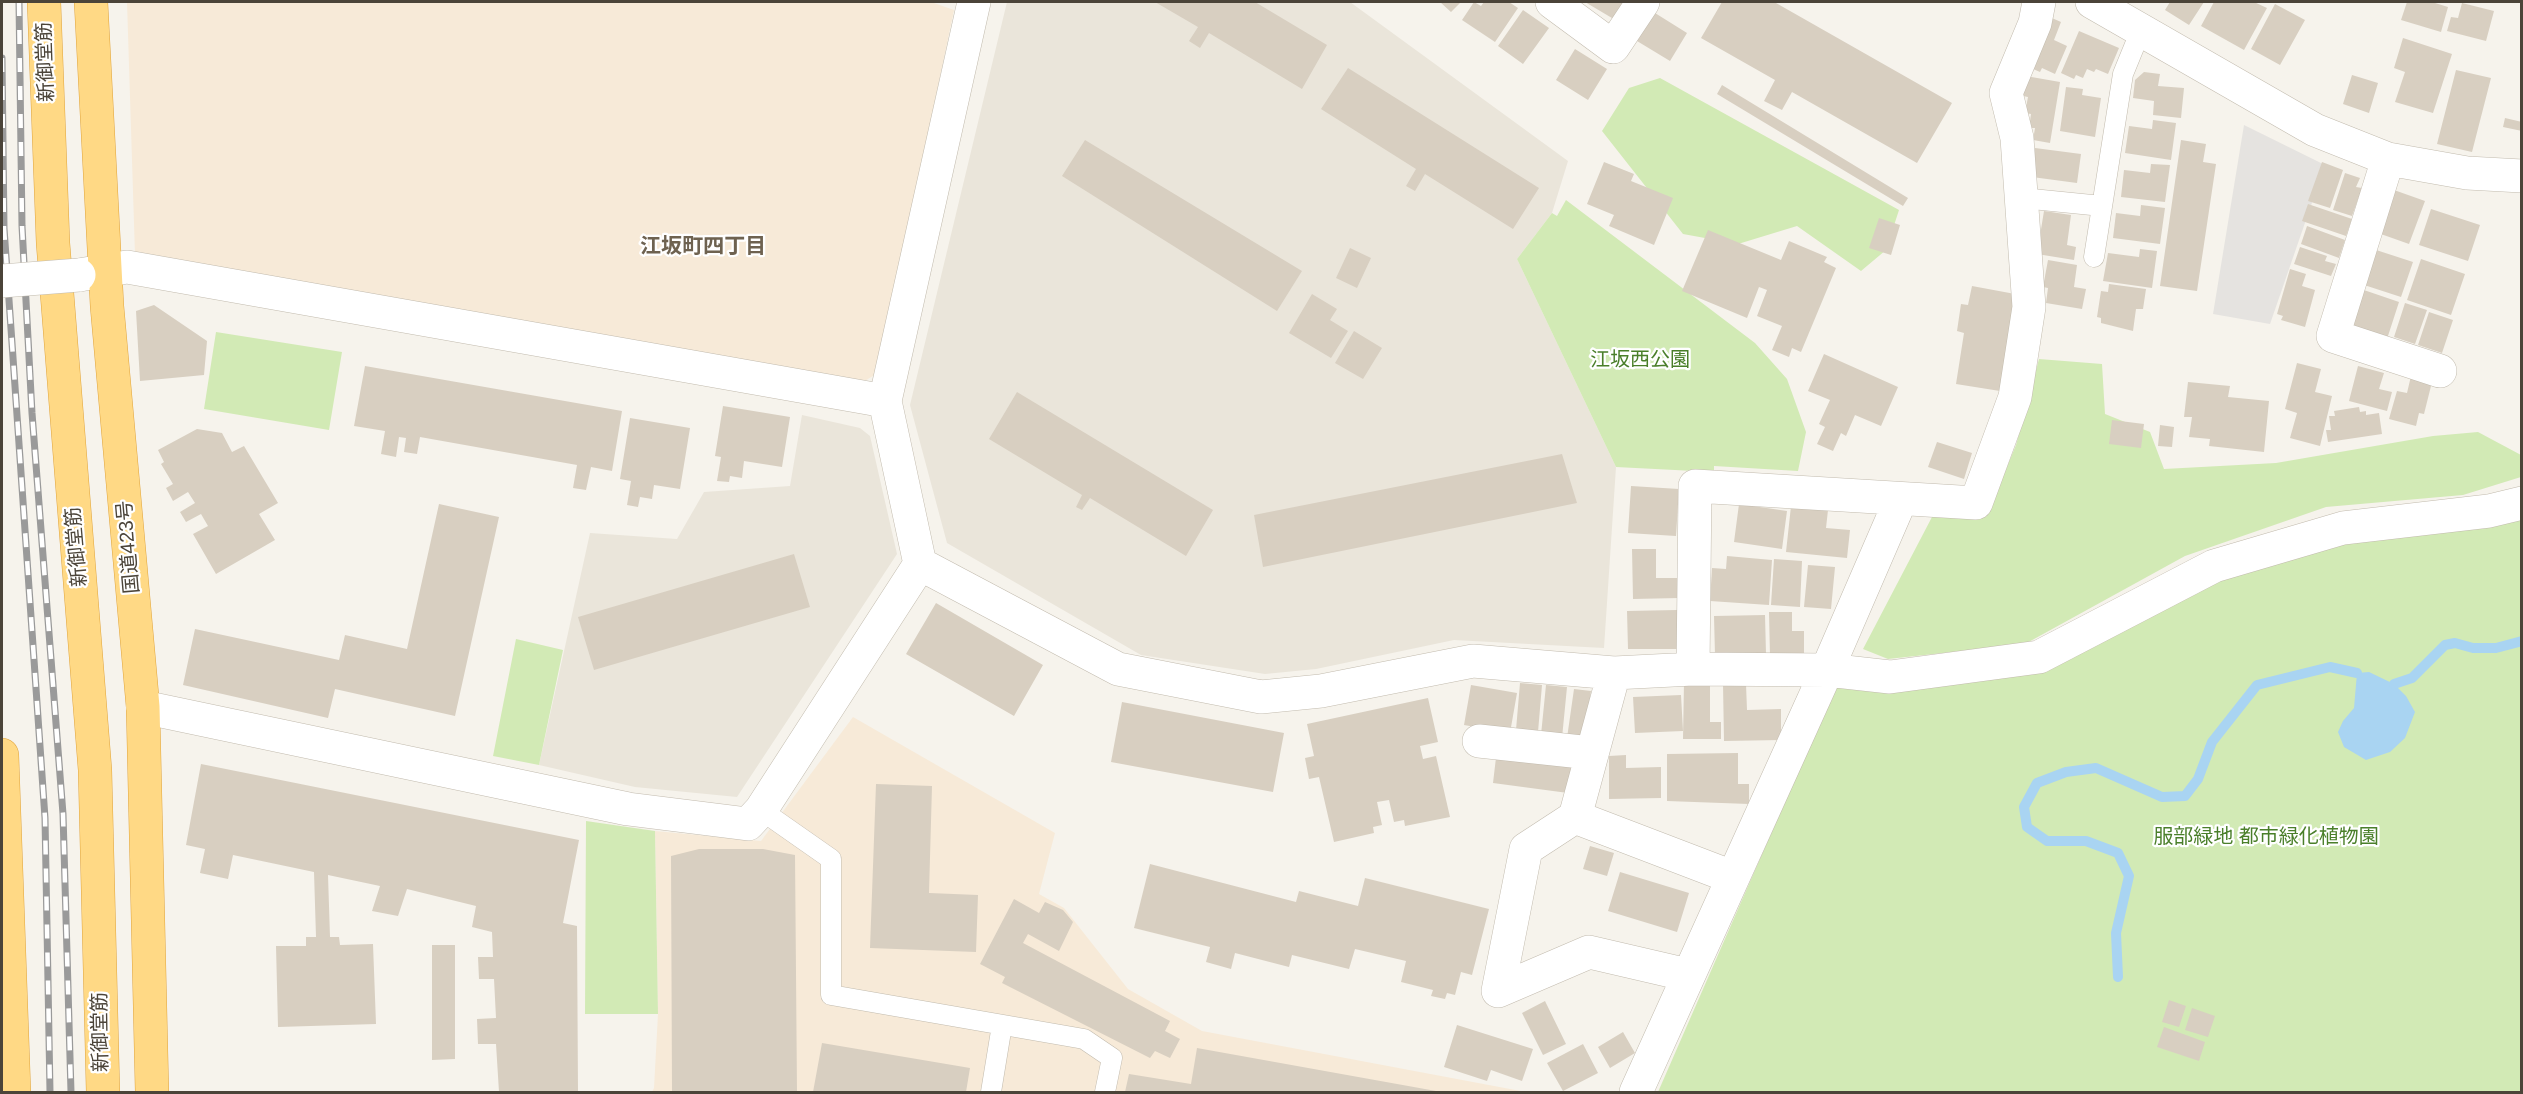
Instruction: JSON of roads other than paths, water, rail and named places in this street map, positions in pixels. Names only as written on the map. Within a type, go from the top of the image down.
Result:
[{"type":"highway","name":"新御堂筋","points":[[44,2],[53,243],[95,770],[103,1092]]},
{"type":"highway","name":"国道423号","points":[[91,2],[92,273],[143,707],[152,1092]]},
{"type":"highway","points":[[2,755],[14,1092]]},
{"type":"street","points":[[143,707],[628,809],[748,824],[761,810],[920,564],[885,401],[974,2]]},
{"type":"street","points":[[1552,2],[1613,47],[1643,2]]},
{"type":"street","points":[[1693,669],[1695,486],[1976,503],[2015,397],[2029,307],[2018,138],[2006,93],[2036,23],[2039,2]]},
{"type":"street","points":[[2092,2],[2315,130],[2388,159],[2467,173],[2522,176]]},
{"type":"street","points":[[2388,159],[2332,336],[2439,371]]},
{"type":"street","points":[[2,281],[92,273],[128,267],[885,401]]},
{"type":"street","points":[[1636,1092],[1827,670],[1901,499]]},
{"type":"street","points":[[920,564],[1118,669],[1261,698],[1321,691],[1473,662],[1614,674],[1693,669],[1827,670],[1890,677],[2039,657],[2214,566],[2343,528],[2489,511],[2522,503]]},
{"type":"street","points":[[1614,674],[1575,817],[1526,849],[1498,991],[1589,952],[1688,975]]},
{"type":"street","points":[[1479,741],[1591,753]]},
{"type":"street","points":[[1575,817],[1732,877]]},
{"type":"lane","points":[[2094,257],[2123,74],[2141,30]]},
{"type":"lane","points":[[2022,198],[2102,206]]},
{"type":"lane","points":[[761,810],[831,859],[831,995],[1084,1039],[1112,1058],[1105,1092]]},
{"type":"lane","points":[[991,1092],[1002,1025]]},
{"type":"water","points":[[2369,672],[2394,684],[2406,696],[2415,712],[2405,738],[2390,752],[2366,760],[2344,747],[2338,732],[2343,721],[2354,708],[2357,673]]},
{"type":"waterway","points":[[2394,684],[2412,678],[2445,645],[2455,643],[2473,648],[2496,648],[2522,641]]},
{"type":"waterway","points":[[2118,977],[2116,933],[2129,876],[2118,853],[2086,841],[2047,841],[2027,827],[2024,807],[2037,783],[2066,772],[2096,768],[2162,797],[2185,796],[2198,779],[2212,742],[2257,685],[2330,667],[2357,673]]},
{"type":"railway","points":[[19,2],[22,226],[32,413],[63,814],[71,1092]]},
{"type":"railway","points":[[2,58],[4,228],[45,818],[50,1092]]},
{"type":"district","name":"江坂町四丁目","points":[[703,247]]},
{"type":"park label","name":"江坂西公園","points":[[1640,360]]},
{"type":"park label","name":"服部緑地 都市緑化植物園","points":[[2266,837]]}]
